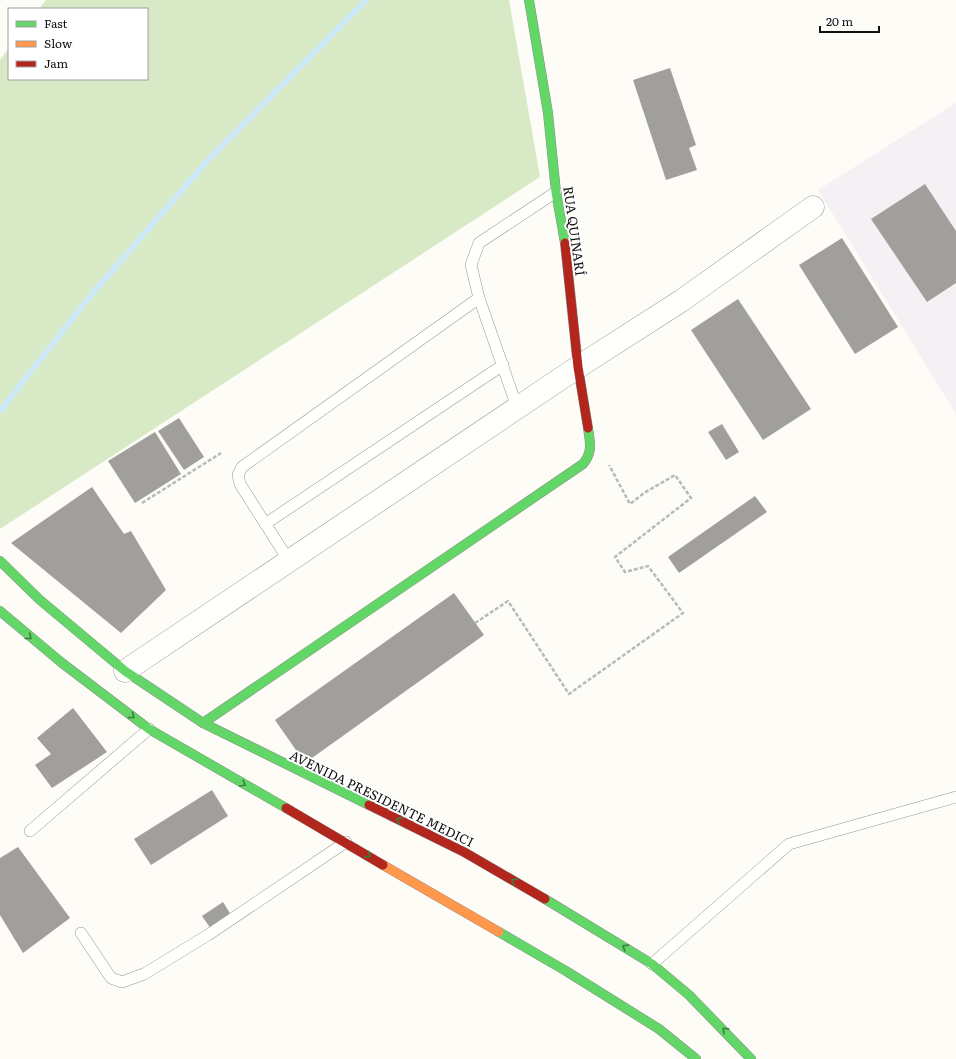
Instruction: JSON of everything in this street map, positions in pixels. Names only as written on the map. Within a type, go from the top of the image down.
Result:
[{"type":"street","name":"RUA QUINARÍ","points":[[529,0],[548,113],[556,192],[564,237],[578,366],[591,447],[589,457],[583,464]]},
{"type":"street","points":[[125,671],[578,366],[687,296],[812,207]]},
{"type":"street","points":[[203,723],[583,464]]},
{"type":"street","name":"AVENIDA PRESIDENTE MEDICI","points":[[0,561],[40,600],[125,671],[203,723],[464,852],[578,918],[652,964],[689,995],[751,1059]]},
{"type":"street","points":[[0,611],[62,663],[149,729],[271,801],[346,842],[603,993],[659,1029],[696,1059]]},
{"type":"lane","points":[[517,407],[479,298],[471,265],[479,243],[556,192]]},
{"type":"lane","points":[[289,561],[240,484],[238,475],[242,467],[479,298]]},
{"type":"lane","points":[[265,524],[503,365]]},
{"type":"lane","points":[[30,831],[149,729]]},
{"type":"lane","points":[[652,964],[789,844],[956,797]]},
{"type":"lane","points":[[81,933],[111,978],[122,982],[144,974],[208,935],[346,842]]},
{"type":"path","points":[[142,503],[221,453]]},
{"type":"path","points":[[475,622],[508,601],[569,694],[683,613],[648,566],[625,572],[615,557],[691,498],[675,475],[644,493],[630,504],[607,463],[583,464]]},
{"type":"shaded area","points":[[956,103],[956,414],[818,190]]},
{"type":"green space","points":[[46,0],[509,0],[540,177],[0,529],[0,60],[8,49],[8,80],[148,80],[148,8],[40,8]]},
{"type":"building","points":[[670,68],[696,145],[689,148],[697,170],[666,180],[633,80]]},
{"type":"building","points":[[925,184],[956,231],[956,283],[927,302],[871,219]]},
{"type":"building","points":[[842,238],[898,327],[855,354],[799,265]]},
{"type":"building","points":[[738,299],[811,409],[763,440],[691,330]]},
{"type":"building","points":[[179,418],[204,457],[184,470],[158,431]]},
{"type":"building","points":[[722,424],[739,452],[726,460],[708,432]]},
{"type":"building","points":[[155,432],[181,474],[135,503],[108,461]]},
{"type":"building","points":[[92,487],[124,534],[131,531],[166,590],[121,633],[11,543]]},
{"type":"building","points":[[755,496],[767,512],[679,573],[668,557]]},
{"type":"building","points":[[454,593],[484,635],[305,763],[275,720]]},
{"type":"building","points":[[73,708],[107,752],[52,788],[35,765],[51,754],[37,738]]},
{"type":"building","points":[[212,790],[228,816],[151,865],[134,839]]},
{"type":"building","points":[[18,847],[70,918],[23,953],[0,915],[0,858]]},
{"type":"building","points":[[223,902],[231,915],[211,929],[202,916]]},
{"type":"waterway","points":[[0,411],[87,300],[207,161],[366,0]]},
{"type":"traffic: fast","points":[[529,0],[548,113],[556,192],[565,243]]},
{"type":"traffic: fast","points":[[203,723],[583,464],[590,451],[588,428]]},
{"type":"traffic: fast","points":[[0,561],[40,600],[125,671],[203,723],[369,805]]},
{"type":"traffic: fast","points":[[0,611],[62,663],[149,729],[286,808]]},
{"type":"traffic: fast","points":[[545,899],[652,964],[689,995],[751,1059]]},
{"type":"traffic: fast","points":[[499,932],[566,971],[659,1029],[696,1059]]},
{"type":"traffic: slow","points":[[383,865],[499,932]]},
{"type":"traffic: jam","points":[[565,243],[578,367],[588,428]]},
{"type":"traffic: jam","points":[[369,805],[464,852],[545,899]]},
{"type":"traffic: jam","points":[[286,808],[383,865]]}]
